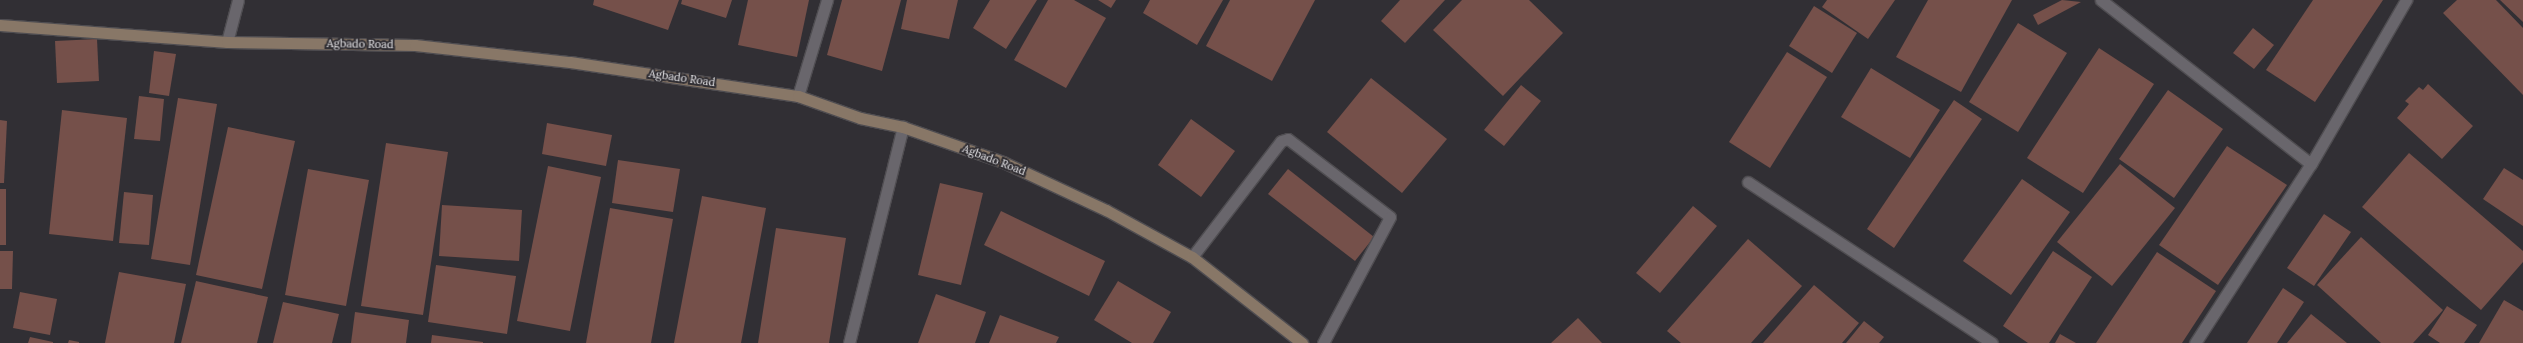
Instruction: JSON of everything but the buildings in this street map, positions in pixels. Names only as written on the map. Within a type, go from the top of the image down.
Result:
[{"type":"main road","name":"Agbado Road","points":[[0,25],[227,42],[415,45],[570,62],[798,96],[860,118],[903,127],[1003,162],[1106,210],[1192,257],[1302,343]]},
{"type":"street","points":[[227,42],[238,0]]},
{"type":"street","points":[[798,96],[827,0]]},
{"type":"street","points":[[2101,0],[2311,164]]},
{"type":"street","points":[[2195,343],[2311,164],[2406,0]]},
{"type":"street","points":[[849,343],[903,127]]},
{"type":"street","points":[[1192,257],[1281,141],[1288,140],[1390,217],[1323,343]]},
{"type":"street","points":[[1748,182],[1992,343]]}]
